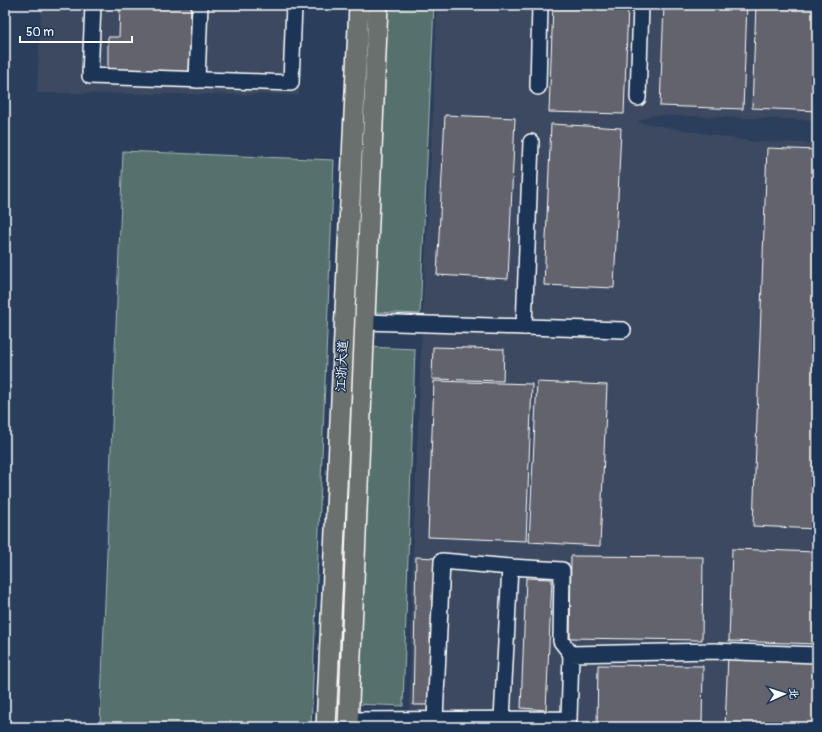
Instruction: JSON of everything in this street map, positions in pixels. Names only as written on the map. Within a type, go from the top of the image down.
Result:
[{"type":"main road","name":"江浙大道","points":[[326,727],[359,5]]},
{"type":"main road","name":"江浙大道","points":[[348,723],[378,5]]},
{"type":"lane","points":[[93,5],[90,76],[291,83],[294,5]]},
{"type":"lane","points":[[197,80],[200,5]]},
{"type":"lane","points":[[538,87],[540,5]]},
{"type":"lane","points":[[638,98],[641,5]]},
{"type":"lane","points":[[524,327],[531,142]]},
{"type":"lane","points":[[365,322],[622,330]]},
{"type":"lane","points":[[348,723],[435,719],[568,718],[571,654],[562,641],[562,570],[442,561],[435,719]]},
{"type":"lane","points":[[502,719],[510,567]]},
{"type":"lane","points":[[571,654],[714,651],[817,655]]},
{"type":"shaded area","points":[[41,5],[302,5],[299,95],[37,93]]},
{"type":"shaded area","points":[[437,5],[817,5],[817,120],[652,115],[637,122],[755,142],[817,143],[817,727],[409,727],[413,547]]},
{"type":"green space","points":[[387,5],[434,5],[420,314],[374,312]]},
{"type":"green space","points":[[123,151],[334,160],[311,727],[100,727]]},
{"type":"green space","points":[[368,347],[415,349],[403,706],[355,704]]},
{"type":"building","points":[[120,5],[191,5],[189,72],[108,70],[108,37],[119,37]]},
{"type":"building","points":[[553,5],[628,5],[624,114],[549,112]]},
{"type":"building","points":[[664,5],[747,5],[743,109],[660,106]]},
{"type":"building","points":[[756,5],[817,5],[817,111],[752,108]]},
{"type":"building","points":[[445,115],[515,118],[508,279],[437,275]]},
{"type":"building","points":[[551,124],[621,128],[614,288],[544,285]]},
{"type":"building","points":[[767,148],[817,150],[817,529],[753,526]]},
{"type":"building","points":[[433,347],[504,349],[503,381],[432,379]]},
{"type":"building","points":[[434,381],[532,384],[526,541],[428,537]]},
{"type":"building","points":[[537,382],[607,385],[600,546],[529,542]]},
{"type":"building","points":[[732,549],[817,552],[817,644],[729,641]]},
{"type":"building","points":[[571,556],[703,557],[702,640],[570,638]]},
{"type":"building","points":[[416,557],[435,558],[432,705],[413,705]]},
{"type":"building","points":[[526,578],[552,579],[546,710],[521,708]]},
{"type":"building","points":[[728,655],[817,659],[817,727],[725,727]]},
{"type":"building","points":[[598,665],[703,666],[702,727],[597,727]]}]
